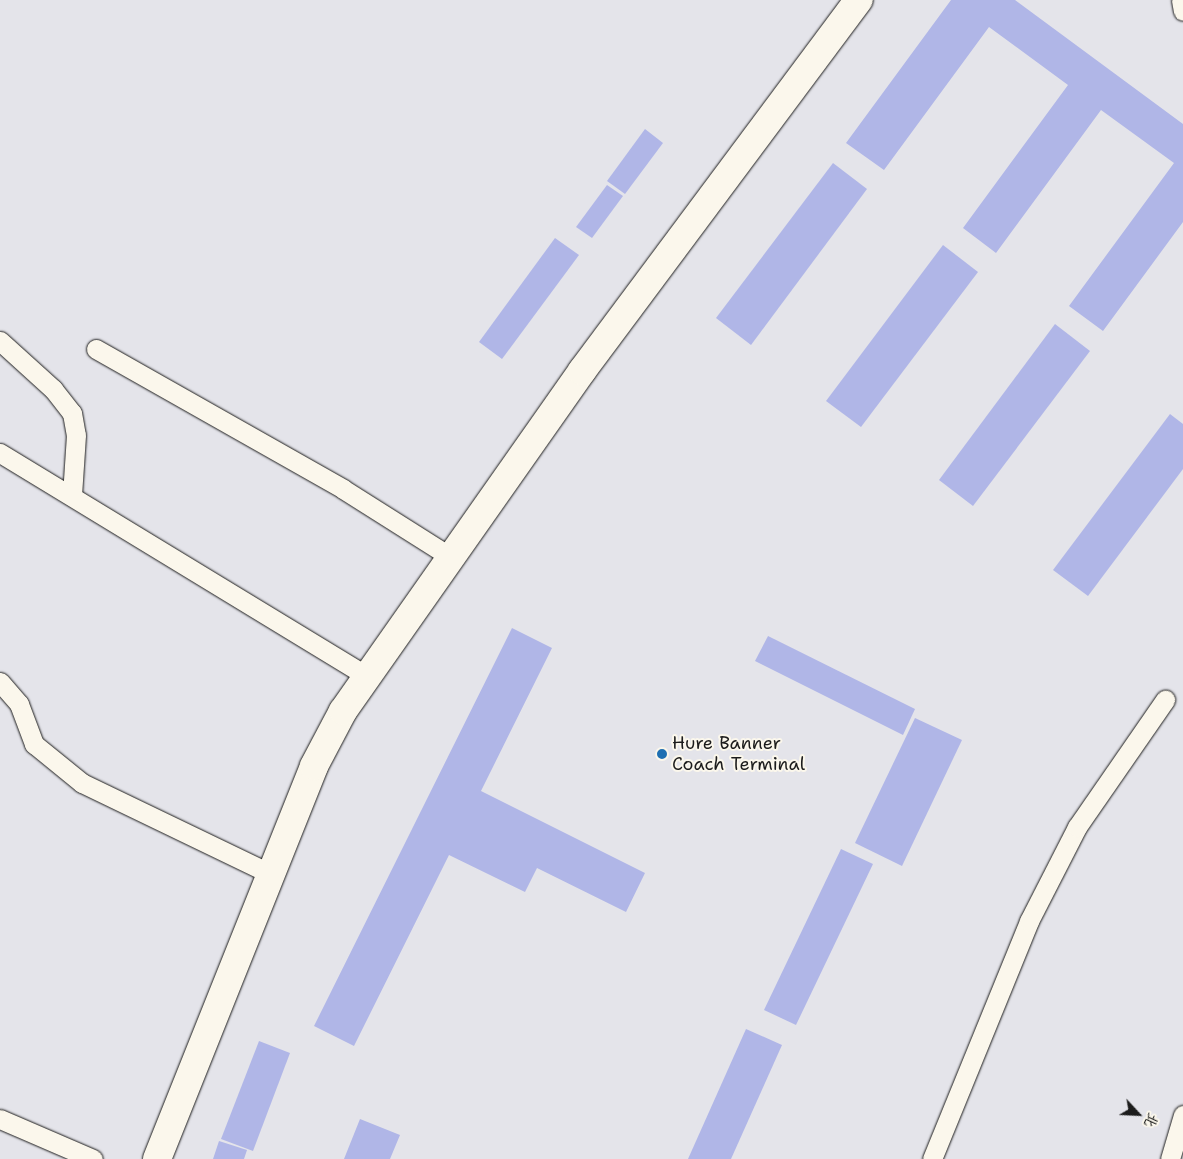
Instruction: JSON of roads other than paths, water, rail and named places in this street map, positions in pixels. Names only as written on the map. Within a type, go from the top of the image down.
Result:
[{"type":"street","points":[[157,1159],[314,766],[365,675],[449,556],[859,0]]},
{"type":"street","points":[[1181,0],[1183,11]]},
{"type":"street","points":[[0,341],[53,388],[72,413],[76,435],[72,496]]},
{"type":"street","points":[[96,349],[343,489],[449,556]]},
{"type":"street","points":[[0,453],[365,675]]},
{"type":"street","points":[[0,682],[19,704],[34,744],[82,783],[271,874]]},
{"type":"street","points":[[932,1159],[1029,921],[1077,827],[1165,700]]},
{"type":"street","points":[[1170,1159],[1183,1115]]},
{"type":"street","points":[[0,1119],[93,1159]]},
{"type":"place","name":"Hure Banner Coach Terminal","points":[[662,754]]}]
